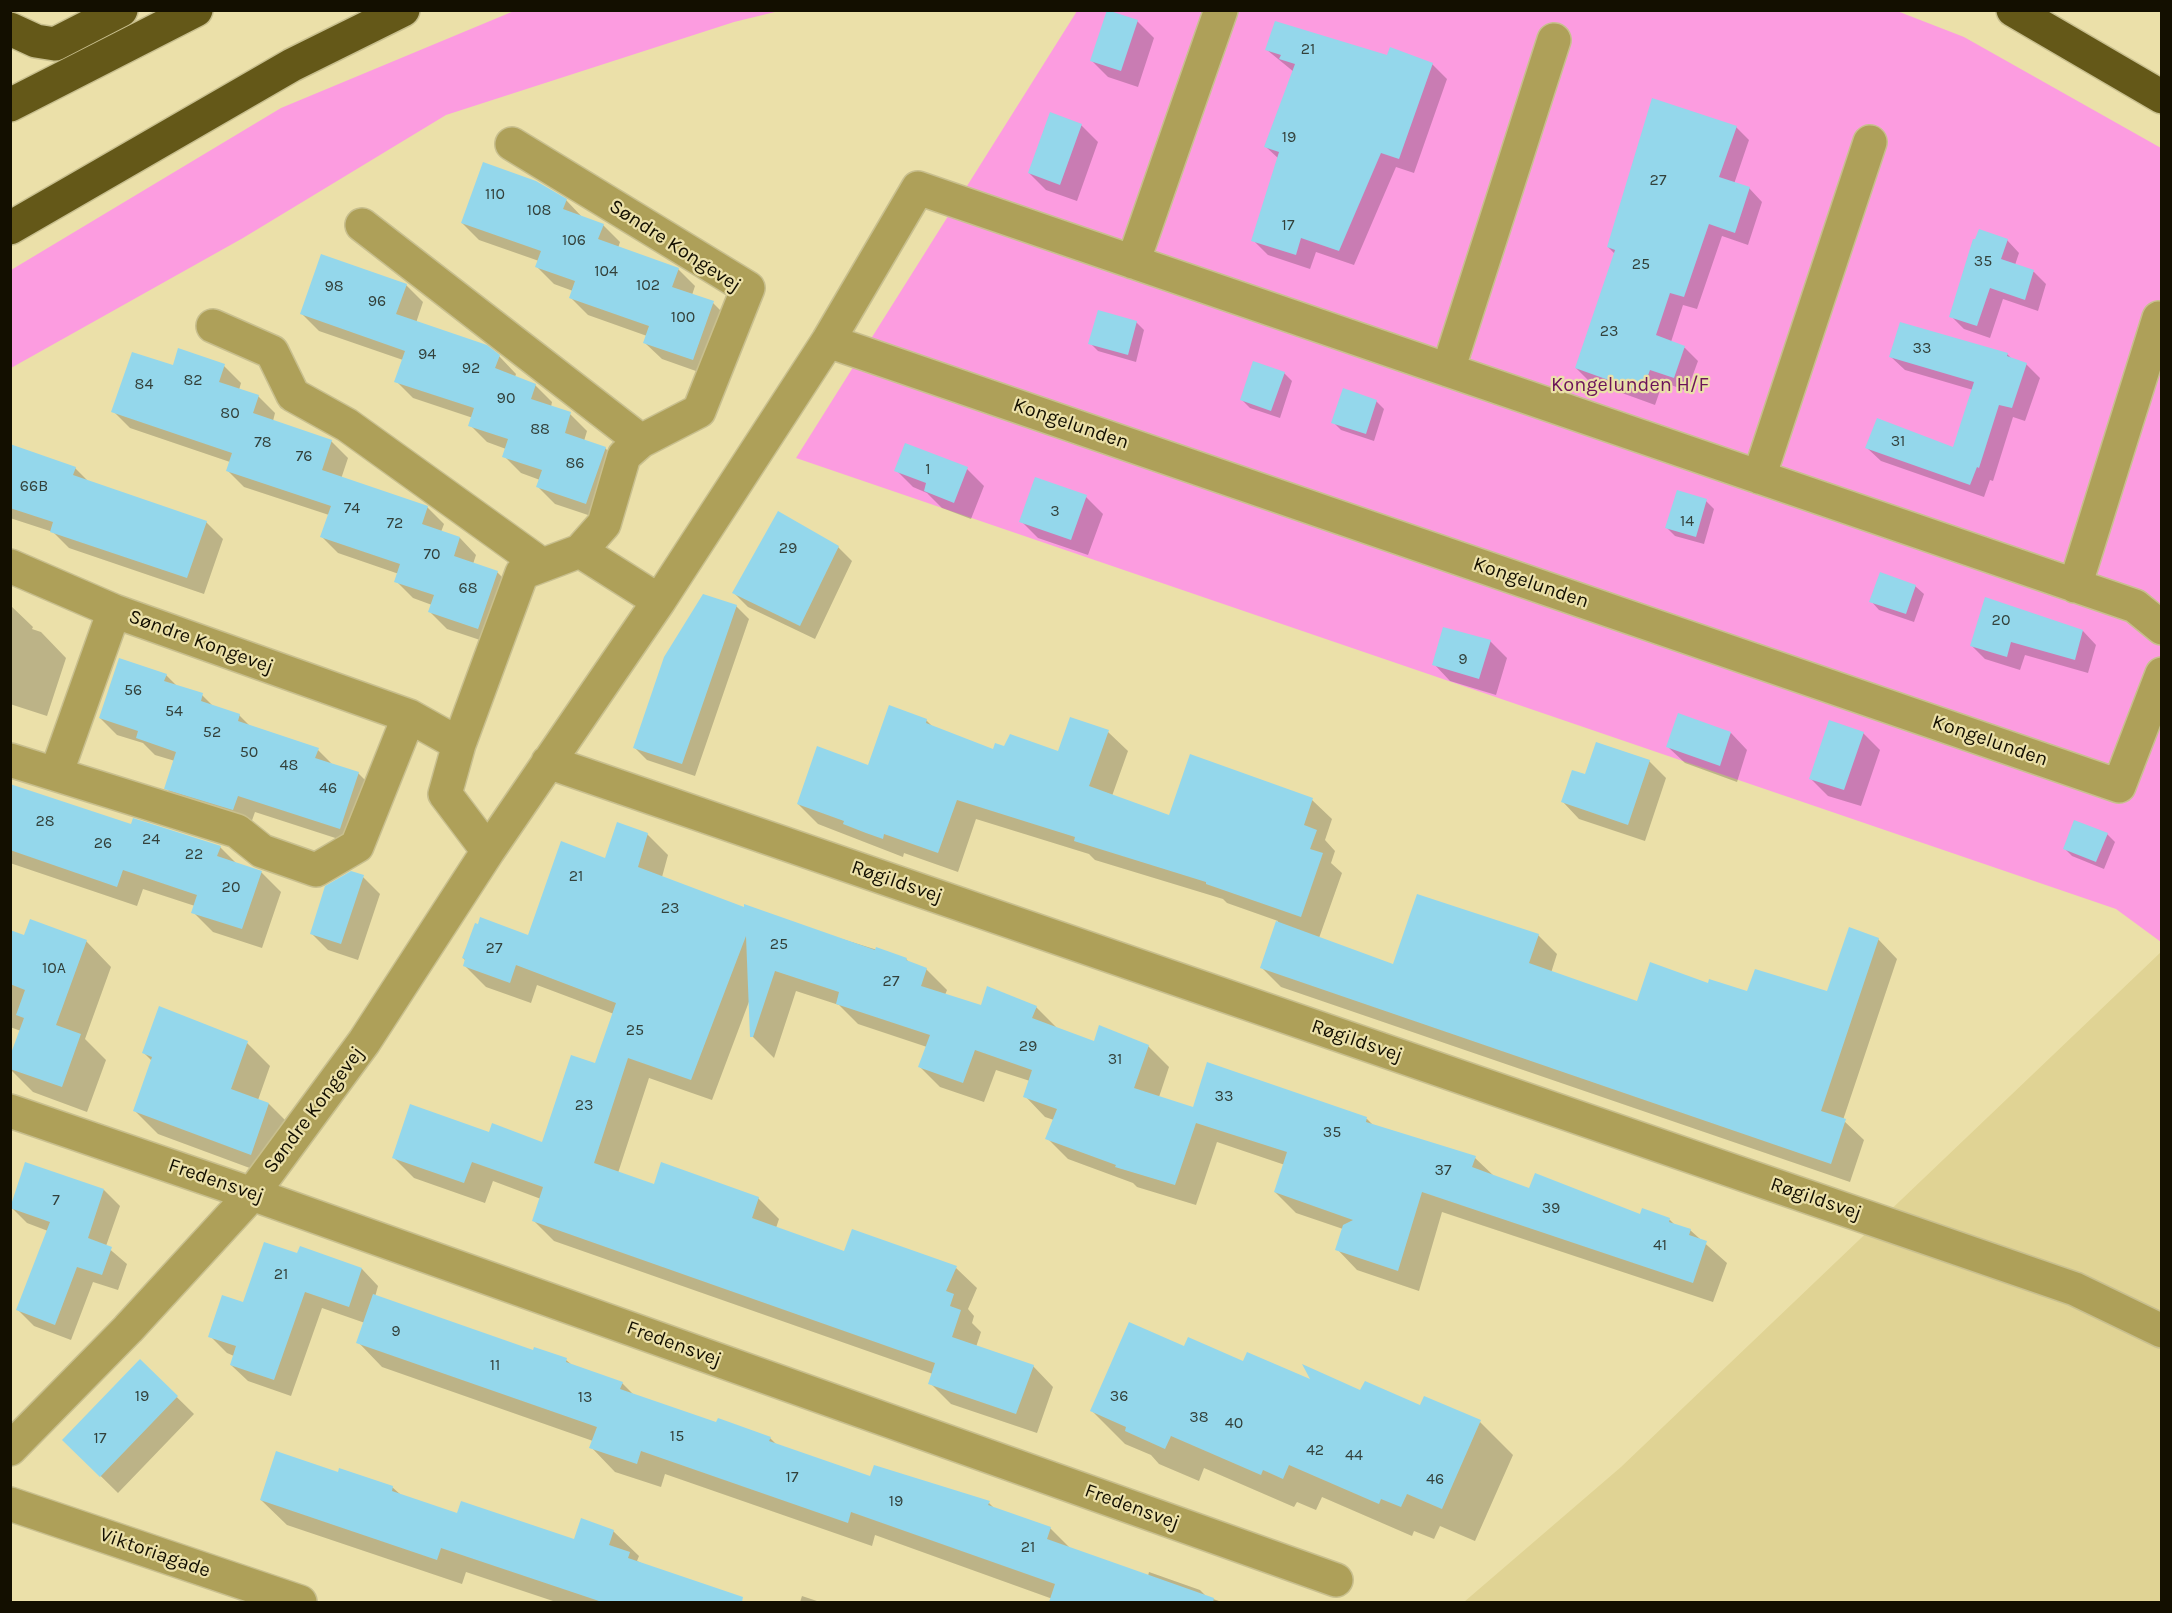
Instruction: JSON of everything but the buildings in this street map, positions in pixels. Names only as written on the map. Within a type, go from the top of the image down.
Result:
[{"type":"highway","points":[[10,29],[36,41],[55,44],[121,10]]},
{"type":"highway","points":[[10,105],[196,10]]},
{"type":"highway","points":[[10,228],[292,65],[403,10]]},
{"type":"highway","points":[[2013,10],[2162,97]]},
{"type":"street","points":[[1221,10],[1133,262],[2135,606],[2162,628]]},
{"type":"street","points":[[1448,370],[1554,40]]},
{"type":"street","points":[[1759,477],[1870,142]]},
{"type":"street","name":"Søndre Kongevej","points":[[488,851],[445,794],[459,744],[522,573],[580,551],[604,524],[624,456],[641,441],[699,411],[747,288],[512,144]]},
{"type":"street","name":"Søndre Kongevej","points":[[10,1449],[128,1329],[252,1194],[364,1042],[488,851],[659,601],[828,341],[918,188],[1133,262]]},
{"type":"street","points":[[362,225],[641,441]]},
{"type":"street","points":[[2075,586],[2160,318]]},
{"type":"street","points":[[213,326],[272,352],[293,395],[347,424],[542,565]]},
{"type":"street","name":"Kongelunden","points":[[828,341],[2119,786],[2162,674]]},
{"type":"street","points":[[580,551],[659,601]]},
{"type":"street","name":"Søndre Kongevej","points":[[10,566],[114,611],[409,716],[459,744]]},
{"type":"street","points":[[56,774],[114,611]]},
{"type":"street","points":[[10,760],[237,831],[262,851],[316,870],[357,846],[409,716]]},
{"type":"street","name":"Røgildsvej","points":[[548,762],[2075,1289],[2162,1331]]},
{"type":"street","name":"Fredensvej","points":[[10,1111],[252,1194],[1336,1580]]},
{"type":"street","name":"Viktoriagade","points":[[10,1504],[300,1602]]},
{"type":"shaded area","points":[[2161,952],[2161,1602],[1464,1602],[1621,1467]]},
{"type":"green space","points":[[514,11],[779,11],[734,22],[446,115],[243,238],[11,368],[11,270],[281,108]]},
{"type":"green space","name":"Kongelunden H/F","points":[[1077,11],[1897,11],[1964,37],[2161,148],[2161,942],[2116,909],[796,458]]}]
